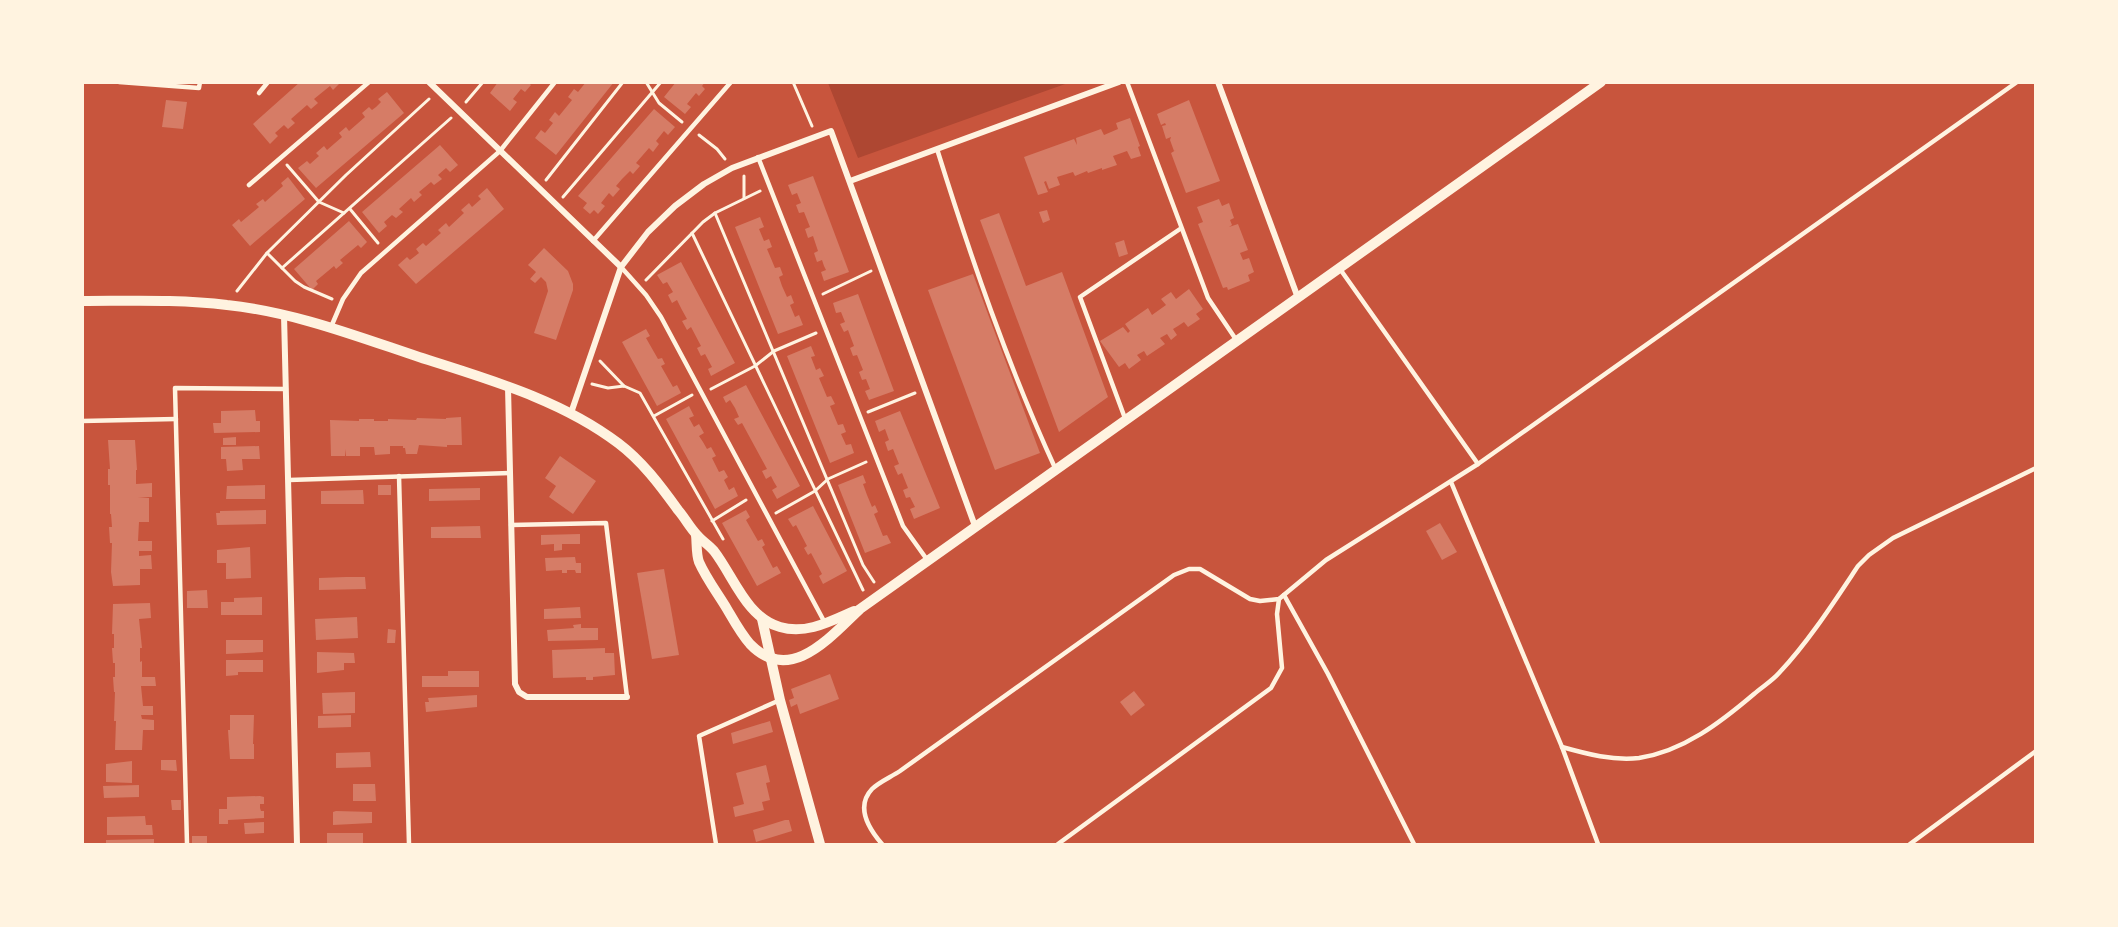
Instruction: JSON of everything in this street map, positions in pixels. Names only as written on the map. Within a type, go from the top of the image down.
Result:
[{"type":"street","points":[[429,82],[621,267]]},
{"type":"street","points":[[850,181],[1119,82]]},
{"type":"street","points":[[1218,82],[1298,298]]},
{"type":"street","points":[[82,301],[226,305],[284,314],[331,327],[508,386],[571,413],[611,438],[638,459],[696,535],[712,549],[748,604],[762,619],[788,629],[801,630],[825,623],[865,605],[882,594],[1601,82]]},
{"type":"street","points":[[571,413],[621,267],[648,232],[675,206],[704,184],[758,156],[831,131],[975,526]]},
{"type":"street","points":[[284,314],[297,844]]},
{"type":"street","points":[[508,386],[515,684],[519,692],[527,697],[627,697]]},
{"type":"street","points":[[696,535],[699,561],[739,630],[751,645],[771,657],[793,659],[810,653],[865,605]]},
{"type":"street","points":[[762,619],[780,700],[820,844]]},
{"type":"lane","points":[[119,82],[199,88],[200,82]]},
{"type":"lane","points":[[259,93],[268,82]]},
{"type":"lane","points":[[249,185],[369,82]]},
{"type":"lane","points":[[331,327],[361,273],[500,151],[555,82]]},
{"type":"lane","points":[[593,241],[731,82]]},
{"type":"lane","points":[[1126,82],[1208,298],[1237,341]]},
{"type":"lane","points":[[882,844],[866,822],[864,810],[867,797],[873,788],[1174,575],[1189,569],[1200,569],[1250,599],[1260,601],[1281,597],[1326,560],[1478,464],[2017,82]]},
{"type":"lane","points":[[937,149],[970,252],[1021,388],[1056,470]]},
{"type":"lane","points":[[758,156],[903,526],[928,561]]},
{"type":"lane","points":[[1126,421],[1080,297],[1180,229]]},
{"type":"lane","points":[[621,267],[662,317],[825,623]]},
{"type":"lane","points":[[1340,270],[1478,464]]},
{"type":"lane","points":[[187,844],[175,388],[286,389]]},
{"type":"lane","points":[[82,421],[176,419]]},
{"type":"lane","points":[[1562,747],[1598,756],[1638,758],[1666,751],[1701,735],[1778,674],[1804,643],[1858,566],[1869,555],[1893,538],[2036,468]]},
{"type":"lane","points":[[289,480],[510,473]]},
{"type":"lane","points":[[399,476],[409,844]]},
{"type":"lane","points":[[1451,482],[1562,747],[1598,844]]},
{"type":"lane","points":[[511,525],[606,523],[627,697]]},
{"type":"lane","points":[[1058,844],[1271,688],[1282,668],[1277,614],[1281,597]]},
{"type":"lane","points":[[1281,597],[1328,674],[1414,844]]},
{"type":"lane","points":[[716,844],[699,736],[780,700]]},
{"type":"lane","points":[[1910,844],[2036,751]]},
{"type":"path","points":[[282,268],[459,111],[483,82]]},
{"type":"path","points":[[539,189],[623,82]]},
{"type":"path","points":[[556,205],[661,82]]},
{"type":"path","points":[[793,82],[816,136]]},
{"type":"path","points":[[226,305],[267,253],[438,91]]},
{"type":"path","points":[[281,157],[319,202],[344,213]]},
{"type":"path","points":[[744,163],[744,198]]},
{"type":"path","points":[[639,287],[692,233],[716,213],[770,186]]},
{"type":"path","points":[[349,208],[385,252]]},
{"type":"path","points":[[716,213],[863,565],[882,594]]},
{"type":"path","points":[[692,233],[815,491],[865,605]]},
{"type":"path","points":[[267,253],[304,287],[342,304]]},
{"type":"path","points":[[813,298],[881,267]]},
{"type":"path","points":[[654,416],[755,366],[774,351],[825,328]]},
{"type":"path","points":[[591,353],[624,386],[640,393],[724,540]]},
{"type":"path","points":[[582,381],[608,388],[624,386]]},
{"type":"path","points":[[860,415],[926,389]]},
{"type":"path","points":[[769,516],[815,491],[828,479],[876,457]]},
{"type":"path","points":[[712,521],[757,494]]},
{"type":"shaded area","points":[[828,82],[1068,83],[858,158]]},
{"type":"building","points":[[300,82],[341,82],[333,90],[330,86],[314,99],[318,103],[311,109],[307,105],[291,119],[295,123],[288,129],[284,125],[275,133],[278,136],[270,144],[253,124]]},
{"type":"building","points":[[498,82],[528,82],[531,85],[525,92],[521,89],[513,99],[517,102],[510,111],[490,93]]},
{"type":"building","points":[[586,82],[614,82],[556,155],[535,138],[541,130],[545,133],[553,123],[549,120],[555,112],[559,116],[572,100],[568,97],[574,89],[578,92]]},
{"type":"building","points":[[676,82],[705,82],[702,86],[705,89],[699,96],[696,93],[687,104],[691,107],[685,114],[664,97]]},
{"type":"building","points":[[387,92],[404,113],[316,188],[298,168],[307,161],[310,164],[319,156],[316,153],[324,146],[327,150],[342,137],[339,133],[346,127],[349,131],[365,117],[362,113],[369,107],[372,110],[376,107],[381,102],[378,99]]},
{"type":"building","points":[[166,100],[187,102],[183,129],[162,127]]},
{"type":"building","points":[[1189,100],[1220,181],[1186,193],[1171,153],[1176,150],[1174,151],[1171,137],[1166,139],[1162,126],[1166,125],[1165,123],[1161,125],[1157,114]]},
{"type":"building","points":[[654,109],[675,127],[668,135],[664,131],[656,141],[659,144],[653,152],[649,148],[636,163],[640,166],[633,174],[630,171],[616,186],[620,189],[613,197],[609,193],[601,203],[605,206],[598,214],[594,210],[590,214],[583,208],[587,203],[578,196]]},
{"type":"building","points":[[1130,118],[1140,146],[1138,147],[1141,156],[1131,159],[1127,151],[1113,156],[1117,165],[1075,176],[1073,172],[1057,177],[1060,185],[1049,189],[1046,181],[1044,182],[1048,192],[1038,195],[1024,157],[1074,139],[1077,145],[1076,138],[1101,129],[1104,135],[1118,129],[1116,123]]},
{"type":"building","points":[[440,145],[458,165],[450,172],[446,168],[438,175],[442,179],[434,185],[431,182],[419,192],[422,195],[414,202],[411,198],[399,209],[403,212],[396,218],[392,215],[384,222],[387,226],[379,233],[362,212]]},
{"type":"building","points":[[813,176],[849,272],[824,281],[821,272],[826,270],[822,260],[817,262],[814,253],[818,251],[813,236],[808,238],[805,229],[810,227],[804,212],[799,213],[796,205],[801,203],[797,193],[792,195],[788,185]]},
{"type":"building","points":[[288,177],[305,199],[250,246],[232,225],[239,219],[241,222],[259,207],[256,204],[263,199],[265,202],[283,186],[281,183]]},
{"type":"building","points":[[487,188],[504,209],[416,284],[398,265],[407,257],[410,260],[419,253],[416,249],[423,243],[426,246],[441,233],[438,230],[446,223],[449,227],[464,213],[461,210],[469,203],[472,207],[481,199],[478,196]]},
{"type":"building","points":[[1219,199],[1222,206],[1229,203],[1234,218],[1230,220],[1232,225],[1229,227],[1238,224],[1248,250],[1240,253],[1243,260],[1249,258],[1254,272],[1248,275],[1250,281],[1228,290],[1227,287],[1223,288],[1198,224],[1203,222],[1197,207]]},
{"type":"building","points":[[1047,210],[1050,220],[1043,223],[1039,212]]},
{"type":"building","points":[[999,213],[1026,286],[1062,272],[1108,397],[1059,432],[980,220]]},
{"type":"building","points":[[760,217],[764,227],[759,229],[764,241],[769,239],[772,247],[767,249],[775,268],[780,267],[783,275],[779,277],[782,286],[787,297],[791,295],[794,303],[790,305],[795,317],[799,315],[803,325],[778,334],[735,227]]},
{"type":"building","points":[[349,221],[367,242],[361,248],[358,245],[340,260],[343,263],[336,269],[334,266],[316,281],[318,284],[312,290],[294,269]]},
{"type":"building","points":[[1124,240],[1128,254],[1119,257],[1115,243]]},
{"type":"building","points":[[544,248],[568,271],[573,284],[556,340],[534,333],[548,291],[546,282],[541,277],[535,283],[530,279],[536,272],[528,265]]},
{"type":"building","points":[[681,262],[735,363],[711,376],[708,369],[712,367],[705,354],[701,356],[697,348],[701,346],[691,327],[687,330],[682,321],[687,319],[677,300],[672,303],[668,295],[673,292],[667,282],[663,284],[657,275]]},
{"type":"building","points":[[973,274],[1040,453],[995,470],[928,290]]},
{"type":"building","points":[[1189,289],[1203,309],[1196,314],[1200,319],[1188,327],[1184,322],[1173,329],[1177,335],[1171,340],[1167,334],[1160,338],[1165,344],[1147,356],[1144,351],[1137,355],[1141,360],[1129,369],[1125,363],[1119,367],[1100,341],[1123,327],[1128,333],[1130,331],[1125,324],[1148,308],[1152,315],[1166,305],[1161,299],[1171,292],[1176,299]]},
{"type":"building","points":[[858,294],[894,391],[869,400],[865,391],[870,389],[866,379],[862,380],[859,372],[863,370],[857,355],[853,356],[850,348],[854,346],[848,330],[844,332],[840,324],[845,322],[841,312],[836,313],[833,303]]},
{"type":"building","points":[[646,329],[650,336],[646,338],[658,359],[662,358],[665,364],[661,366],[673,387],[677,385],[681,393],[657,406],[622,342]]},
{"type":"building","points":[[811,346],[815,356],[811,357],[816,370],[820,368],[824,376],[819,378],[827,397],[831,396],[835,404],[830,406],[838,425],[843,424],[846,432],[841,434],[846,445],[851,444],[854,453],[830,463],[787,356]]},
{"type":"building","points":[[746,385],[800,486],[777,499],[772,490],[777,487],[771,476],[766,479],[762,471],[767,469],[742,423],[738,425],[734,419],[739,417],[735,408],[730,400],[726,403],[723,397]]},
{"type":"building","points":[[689,406],[694,416],[689,418],[694,427],[699,424],[704,433],[699,436],[707,449],[711,447],[716,456],[712,458],[719,472],[724,470],[728,477],[724,480],[729,490],[734,487],[738,496],[715,509],[666,419]]},
{"type":"building","points":[[255,410],[256,421],[260,421],[260,432],[214,433],[213,423],[221,423],[221,411]]},
{"type":"building","points":[[900,411],[940,508],[914,519],[910,509],[915,507],[910,497],[906,498],[903,490],[908,488],[902,473],[898,475],[894,466],[899,464],[893,449],[888,451],[885,442],[889,440],[885,429],[879,432],[875,421]]},
{"type":"building","points":[[461,417],[462,445],[447,445],[447,447],[419,445],[417,454],[406,454],[403,446],[390,446],[390,454],[375,455],[374,447],[360,447],[360,456],[346,456],[346,449],[345,456],[331,456],[330,420],[388,421],[388,419]]},
{"type":"building","points":[[236,437],[236,445],[223,445],[223,438]]},
{"type":"building","points":[[108,440],[135,440],[136,484],[152,483],[152,497],[138,497],[149,498],[149,522],[139,522],[138,541],[152,541],[152,551],[139,551],[139,556],[151,555],[152,569],[140,569],[140,585],[113,586],[112,543],[110,543],[109,527],[112,527],[110,485],[108,485],[108,469],[110,469]]},
{"type":"building","points":[[259,446],[260,459],[242,459],[243,470],[227,471],[226,459],[221,459],[221,447]]},
{"type":"building","points":[[560,456],[596,481],[573,514],[549,497],[556,486],[545,478]]},
{"type":"building","points":[[863,475],[866,483],[863,484],[872,507],[875,505],[878,512],[874,514],[883,536],[887,535],[891,543],[865,553],[838,485]]},
{"type":"building","points":[[265,485],[265,499],[226,499],[227,486]]},
{"type":"building","points":[[378,485],[391,485],[391,495],[378,495]]},
{"type":"building","points":[[480,488],[480,500],[429,501],[429,489]]},
{"type":"building","points":[[363,490],[364,504],[321,504],[321,491]]},
{"type":"building","points":[[813,506],[847,571],[823,584],[819,576],[822,574],[811,553],[808,555],[804,548],[807,546],[796,525],[793,527],[788,519]]},
{"type":"building","points":[[266,510],[266,524],[217,525],[216,513],[220,511]]},
{"type":"building","points":[[746,510],[750,517],[746,520],[758,541],[762,539],[765,545],[762,547],[773,568],[777,566],[781,573],[757,586],[722,523]]},
{"type":"building","points":[[1440,523],[1457,552],[1442,560],[1426,531]]},
{"type":"building","points":[[480,526],[481,538],[431,538],[431,527]]},
{"type":"building","points":[[580,534],[580,544],[562,544],[562,550],[554,551],[554,544],[541,545],[541,535]]},
{"type":"building","points":[[250,547],[251,578],[226,579],[226,563],[217,563],[217,550]]},
{"type":"building","points":[[575,557],[576,563],[581,563],[581,573],[576,573],[575,570],[567,570],[567,573],[562,573],[562,570],[546,571],[545,558]]},
{"type":"building","points":[[664,569],[679,655],[652,659],[637,573]]},
{"type":"building","points":[[365,577],[366,589],[319,590],[319,578]]},
{"type":"building","points":[[207,590],[208,608],[187,608],[187,591]]},
{"type":"building","points":[[262,597],[262,615],[221,615],[221,602],[234,602],[234,598]]},
{"type":"building","points":[[150,603],[151,618],[139,619],[142,648],[140,648],[140,662],[142,661],[142,677],[155,677],[156,686],[141,686],[143,706],[153,706],[153,715],[141,715],[142,719],[154,720],[154,730],[143,730],[142,750],[115,750],[113,604]]},
{"type":"building","points":[[580,607],[581,618],[544,619],[544,609]]},
{"type":"building","points":[[357,617],[358,638],[316,640],[315,619]]},
{"type":"building","points":[[581,624],[581,628],[598,628],[598,640],[548,641],[547,630],[574,628],[573,625]]},
{"type":"building","points":[[388,629],[396,630],[395,643],[387,643]]},
{"type":"building","points":[[226,640],[263,640],[263,652],[226,654]]},
{"type":"building","points":[[605,648],[605,653],[614,653],[615,675],[593,677],[593,680],[586,680],[586,677],[553,678],[552,650]]},
{"type":"building","points":[[317,652],[354,653],[355,663],[344,663],[344,670],[317,673]]},
{"type":"building","points":[[226,660],[263,660],[263,672],[238,672],[238,675],[226,676]]},
{"type":"building","points":[[448,671],[479,671],[479,687],[422,687],[422,676],[448,676]]},
{"type":"building","points":[[830,674],[839,699],[800,714],[797,704],[791,707],[789,700],[794,698],[791,689]]},
{"type":"building","points":[[1134,691],[1145,705],[1131,716],[1120,702]]},
{"type":"building","points":[[355,692],[355,713],[323,714],[322,693]]},
{"type":"building","points":[[477,695],[477,707],[426,712],[425,702],[429,702],[428,698]]},
{"type":"building","points":[[230,715],[254,715],[254,759],[230,759],[228,730],[230,730]]},
{"type":"building","points":[[351,715],[351,727],[318,728],[318,716]]},
{"type":"building","points":[[770,721],[773,732],[733,744],[731,733]]},
{"type":"building","points":[[370,752],[371,767],[336,768],[336,753]]},
{"type":"building","points":[[161,760],[176,760],[177,771],[161,770]]},
{"type":"building","points":[[132,761],[132,783],[106,782],[106,764]]},
{"type":"building","points":[[766,765],[770,782],[766,783],[770,800],[762,802],[764,810],[735,817],[733,807],[744,804],[736,773]]},
{"type":"building","points":[[353,784],[375,784],[376,801],[353,801]]},
{"type":"building","points":[[139,785],[139,797],[104,798],[103,786]]},
{"type":"building","points":[[227,797],[264,797],[264,804],[260,804],[260,808],[264,811],[264,818],[228,820],[228,824],[219,824],[219,809],[227,809]]},
{"type":"building","points":[[171,800],[181,800],[181,810],[172,810]]},
{"type":"building","points":[[333,812],[372,812],[372,823],[333,825]]},
{"type":"building","points":[[145,816],[146,825],[152,825],[153,835],[107,835],[107,817]]},
{"type":"building","points":[[789,820],[792,831],[756,842],[753,830]]},
{"type":"building","points":[[264,822],[264,833],[245,834],[244,823]]},
{"type":"building","points":[[327,833],[363,833],[363,844],[327,844]]},
{"type":"building","points":[[192,836],[207,836],[207,844],[192,844]]},
{"type":"building","points":[[154,839],[154,844],[106,844],[106,840]]}]
